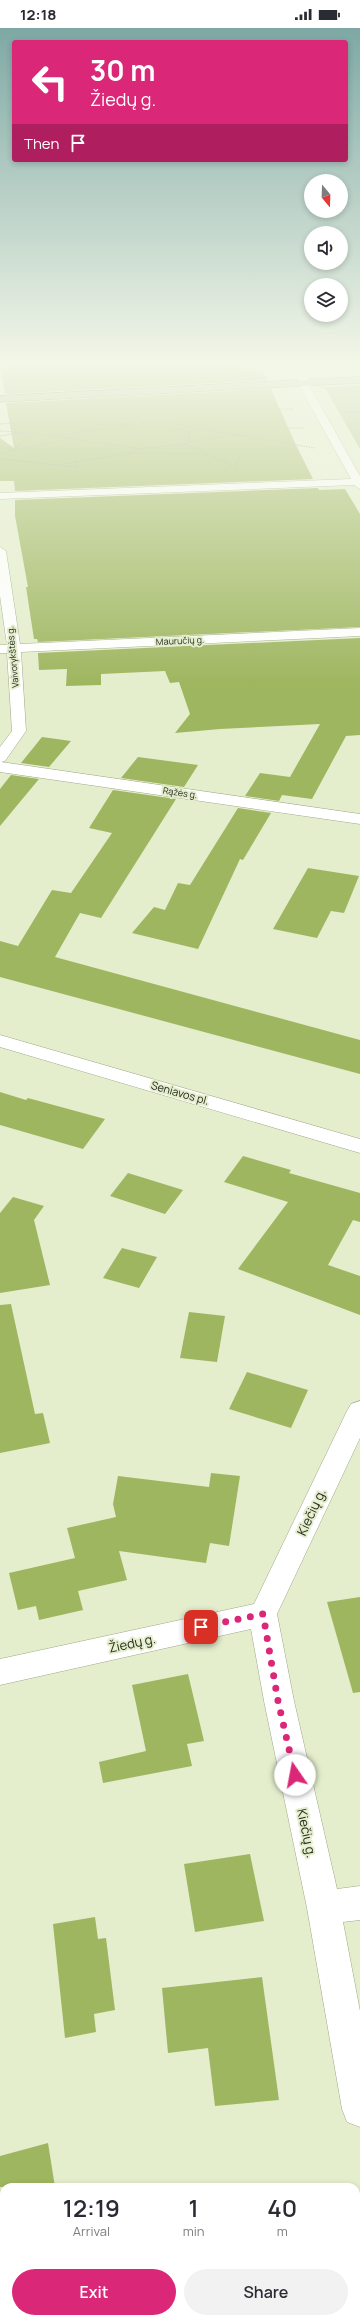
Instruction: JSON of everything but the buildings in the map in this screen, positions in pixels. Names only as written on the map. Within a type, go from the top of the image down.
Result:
[{"type":"street","points":[[0,496],[359,484],[352,470]]},
{"type":"street","name":"Vaivorykštės g.","points":[[0,551],[14,649],[19,731],[0,758]]},
{"type":"street","name":"Mauručių g.","points":[[0,650],[360,632]]},
{"type":"street","name":"Rąžės g.","points":[[0,767],[360,819]]},
{"type":"street","name":"Seniavos pl.","points":[[0,1041],[360,1146]]},
{"type":"street","name":"Kiečių g.","points":[[360,1410],[263,1614],[278,1701],[324,1908],[360,2109]]},
{"type":"street","name":"Žiedų g.","points":[[0,1672],[263,1614]]},
{"type":"street","points":[[324,1908],[360,1903]]},
{"type":"route","points":[[201,1627],[263,1614],[278,1701],[295,1775]]}]
